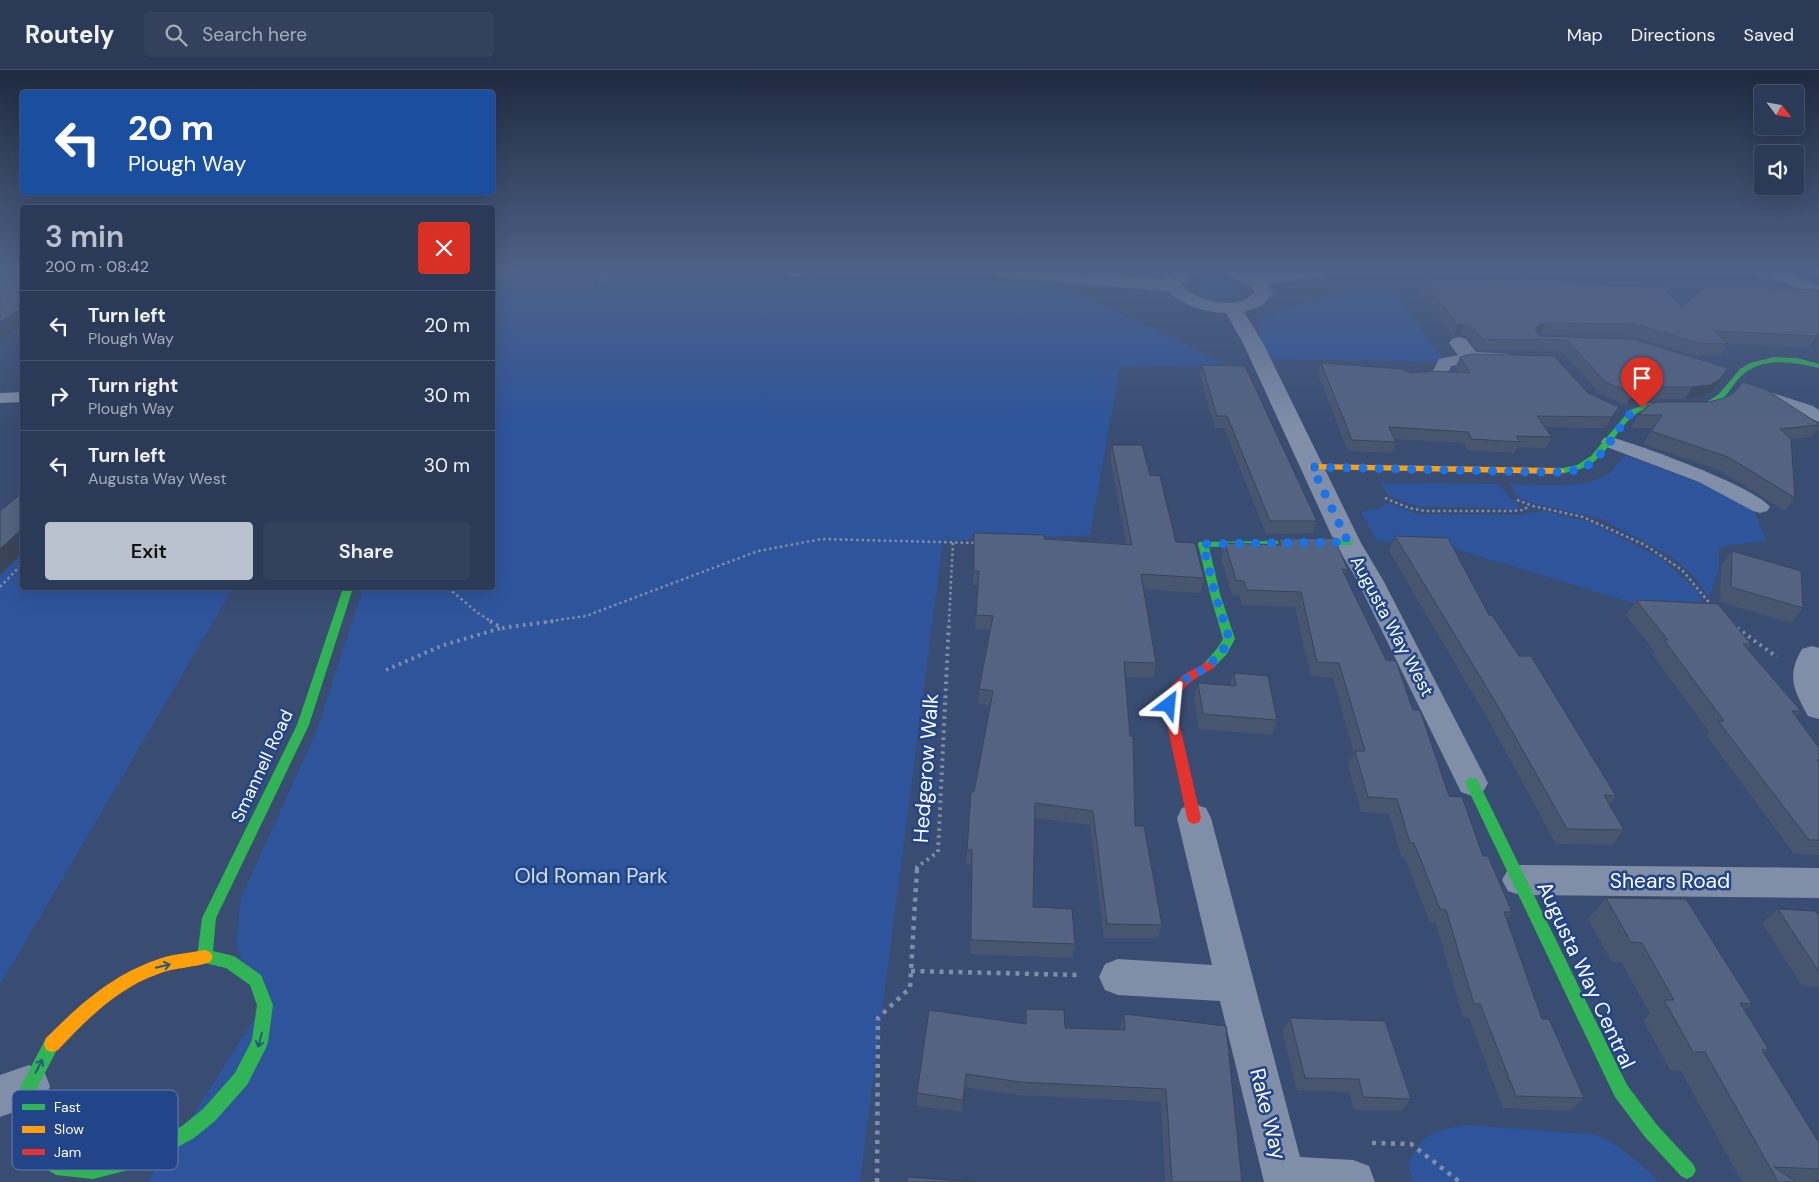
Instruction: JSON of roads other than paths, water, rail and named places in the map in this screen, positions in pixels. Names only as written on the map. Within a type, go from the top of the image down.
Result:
[{"type":"street","name":"Augusta Way West","points":[[1242,324],[1254,343],[1348,542],[1370,580],[1472,783]]},
{"type":"street","points":[[1464,350],[1518,359]]},
{"type":"street","points":[[1312,467],[1560,472],[1585,467],[1594,461],[1610,442],[1620,413],[1652,406],[1685,407],[1710,404],[1718,400],[1728,378],[1745,367],[1763,360],[1783,360],[1819,366]]},
{"type":"street","points":[[1197,831],[1169,705],[1176,688],[1187,678],[1206,668],[1222,652],[1229,638],[1215,594],[1194,544],[1348,542]]},
{"type":"street","name":"Smannell Road","points":[[205,957],[209,918],[302,725],[347,590]]},
{"type":"street","points":[[1809,667],[1812,695],[1819,708]]},
{"type":"street","name":"Augusta Way Central","points":[[1472,783],[1621,1091],[1652,1131],[1687,1170]]},
{"type":"street","name":"Rake Way","points":[[1197,831],[1284,1178],[1353,1182]]},
{"type":"street","name":"Shears Road","points":[[1520,880],[1819,883]]},
{"type":"street","points":[[15,1090],[79,1015],[118,986],[157,967],[205,957],[229,962],[256,980],[265,1006],[260,1042],[241,1079],[209,1115],[178,1138]]},
{"type":"street","points":[[1104,976],[1236,984]]},
{"type":"street","points":[[112,1176],[116,1170]]},
{"type":"lane","points":[[1406,377],[1439,376],[1445,362],[1464,350]]},
{"type":"lane","points":[[1728,378],[1807,410],[1819,417]]},
{"type":"lane","points":[[1610,442],[1691,471],[1731,489],[1760,507]]},
{"type":"park label","name":"Old Roman Park","points":[[591,876]]}]
